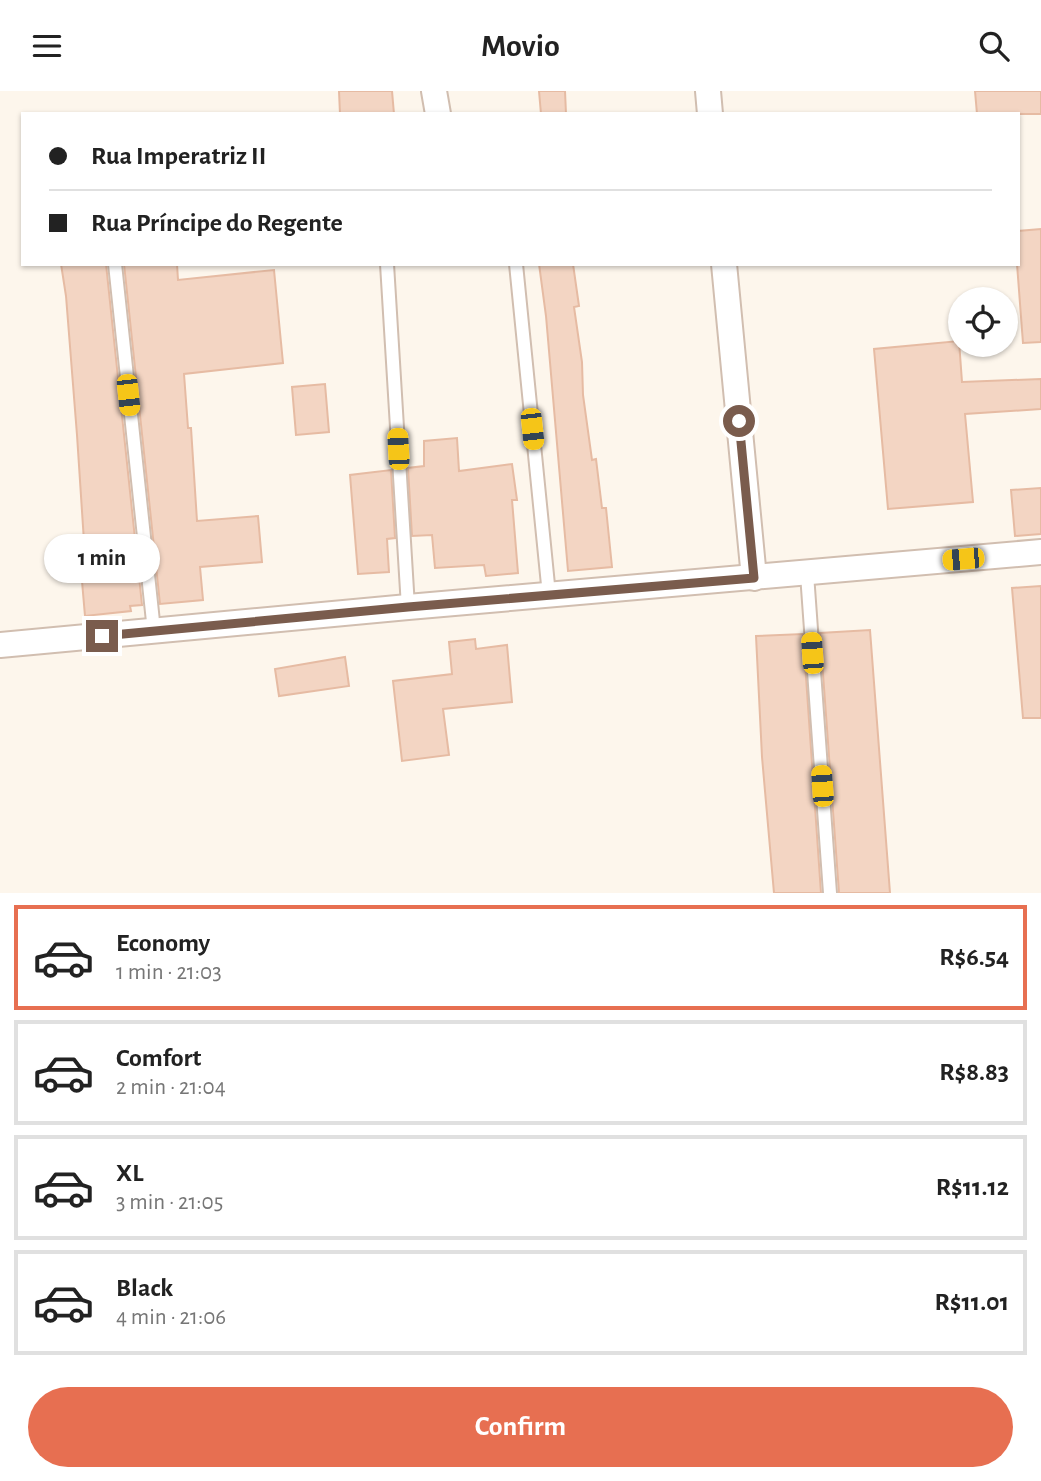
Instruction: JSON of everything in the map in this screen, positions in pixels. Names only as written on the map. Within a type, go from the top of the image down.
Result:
[{"type":"street","points":[[434,91],[438,112]]},
{"type":"street","points":[[708,91],[710,112]]},
{"type":"street","points":[[724,266],[754,578]]},
{"type":"street","points":[[0,645],[1041,552]]},
{"type":"lane","points":[[115,266],[154,631]]},
{"type":"lane","points":[[387,266],[408,607]]},
{"type":"lane","points":[[516,266],[549,595]]},
{"type":"lane","points":[[807,573],[830,893]]},
{"type":"building","points":[[339,91],[392,91],[394,112],[340,112]]},
{"type":"building","points":[[539,91],[565,91],[566,112],[541,112]]},
{"type":"building","points":[[975,91],[1041,91],[1041,114],[977,112]]},
{"type":"building","points":[[1041,229],[1041,342],[1023,343],[1017,266],[1020,266],[1020,231]]},
{"type":"building","points":[[61,266],[106,266],[142,605],[130,606],[131,611],[85,616],[80,558],[85,557],[66,296]]},
{"type":"building","points":[[124,266],[177,266],[178,280],[274,270],[283,363],[184,374],[188,428],[191,428],[197,521],[258,516],[262,562],[200,567],[203,600],[160,604]]},
{"type":"building","points":[[539,266],[573,266],[579,306],[574,307],[582,362],[583,395],[592,460],[596,459],[602,508],[606,508],[612,567],[568,571]]},
{"type":"building","points":[[948,342],[948,357],[960,357],[962,382],[1041,379],[1041,409],[965,414],[973,502],[888,509],[874,349]]},
{"type":"building","points":[[325,384],[329,432],[296,435],[292,387]]},
{"type":"building","points":[[457,438],[459,471],[512,464],[517,500],[512,500],[518,573],[486,576],[484,565],[435,568],[432,535],[412,536],[408,468],[424,466],[424,441]]},
{"type":"building","points":[[391,470],[395,538],[387,539],[389,572],[358,574],[350,475]]},
{"type":"building","points":[[1041,488],[1041,534],[1015,536],[1011,490]]},
{"type":"building","points":[[1041,586],[1041,718],[1023,718],[1012,588]]},
{"type":"building","points":[[870,630],[890,893],[839,893],[820,633]]},
{"type":"building","points":[[803,634],[821,893],[774,893],[762,757],[756,636]]},
{"type":"building","points":[[475,639],[476,649],[507,645],[512,702],[443,709],[449,755],[402,761],[393,681],[452,674],[449,642]]},
{"type":"building","points":[[345,657],[349,686],[279,696],[275,669]]},
{"type":"route","points":[[102,636],[754,578],[739,421]]}]
